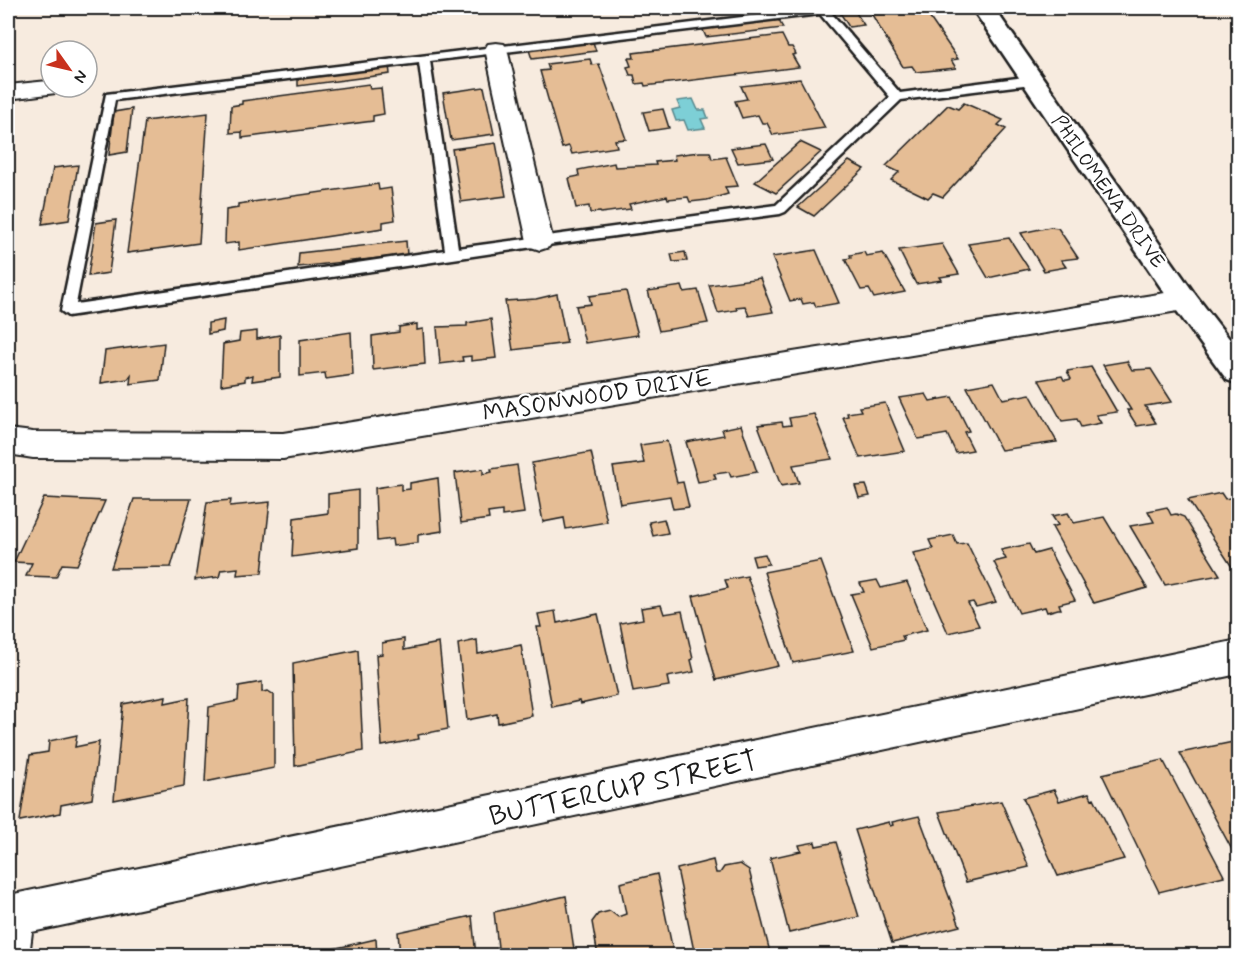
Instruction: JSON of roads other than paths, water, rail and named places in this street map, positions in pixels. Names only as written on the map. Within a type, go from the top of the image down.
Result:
[{"type":"street","name":"PHILOMENA DRIVE","points":[[983,8],[1184,300],[1239,372]]},
{"type":"street","points":[[496,49],[540,241]]},
{"type":"street","points":[[8,92],[39,89]]},
{"type":"street","name":"MASONWOOD DRIVE","points":[[8,441],[33,445],[283,446],[1184,300]]},
{"type":"street","name":"BUTTERCUP STREET","points":[[11,916],[1239,657]]},
{"type":"street","points":[[9,956],[11,916]]},
{"type":"lane","points":[[897,97],[823,10],[110,97],[68,311],[780,208],[897,97],[1032,80]]},
{"type":"lane","points":[[424,58],[452,254]]},
{"type":"water","points":[[693,99],[698,110],[705,110],[708,118],[701,119],[705,128],[688,130],[684,120],[676,121],[672,110],[680,108],[677,101]]}]
